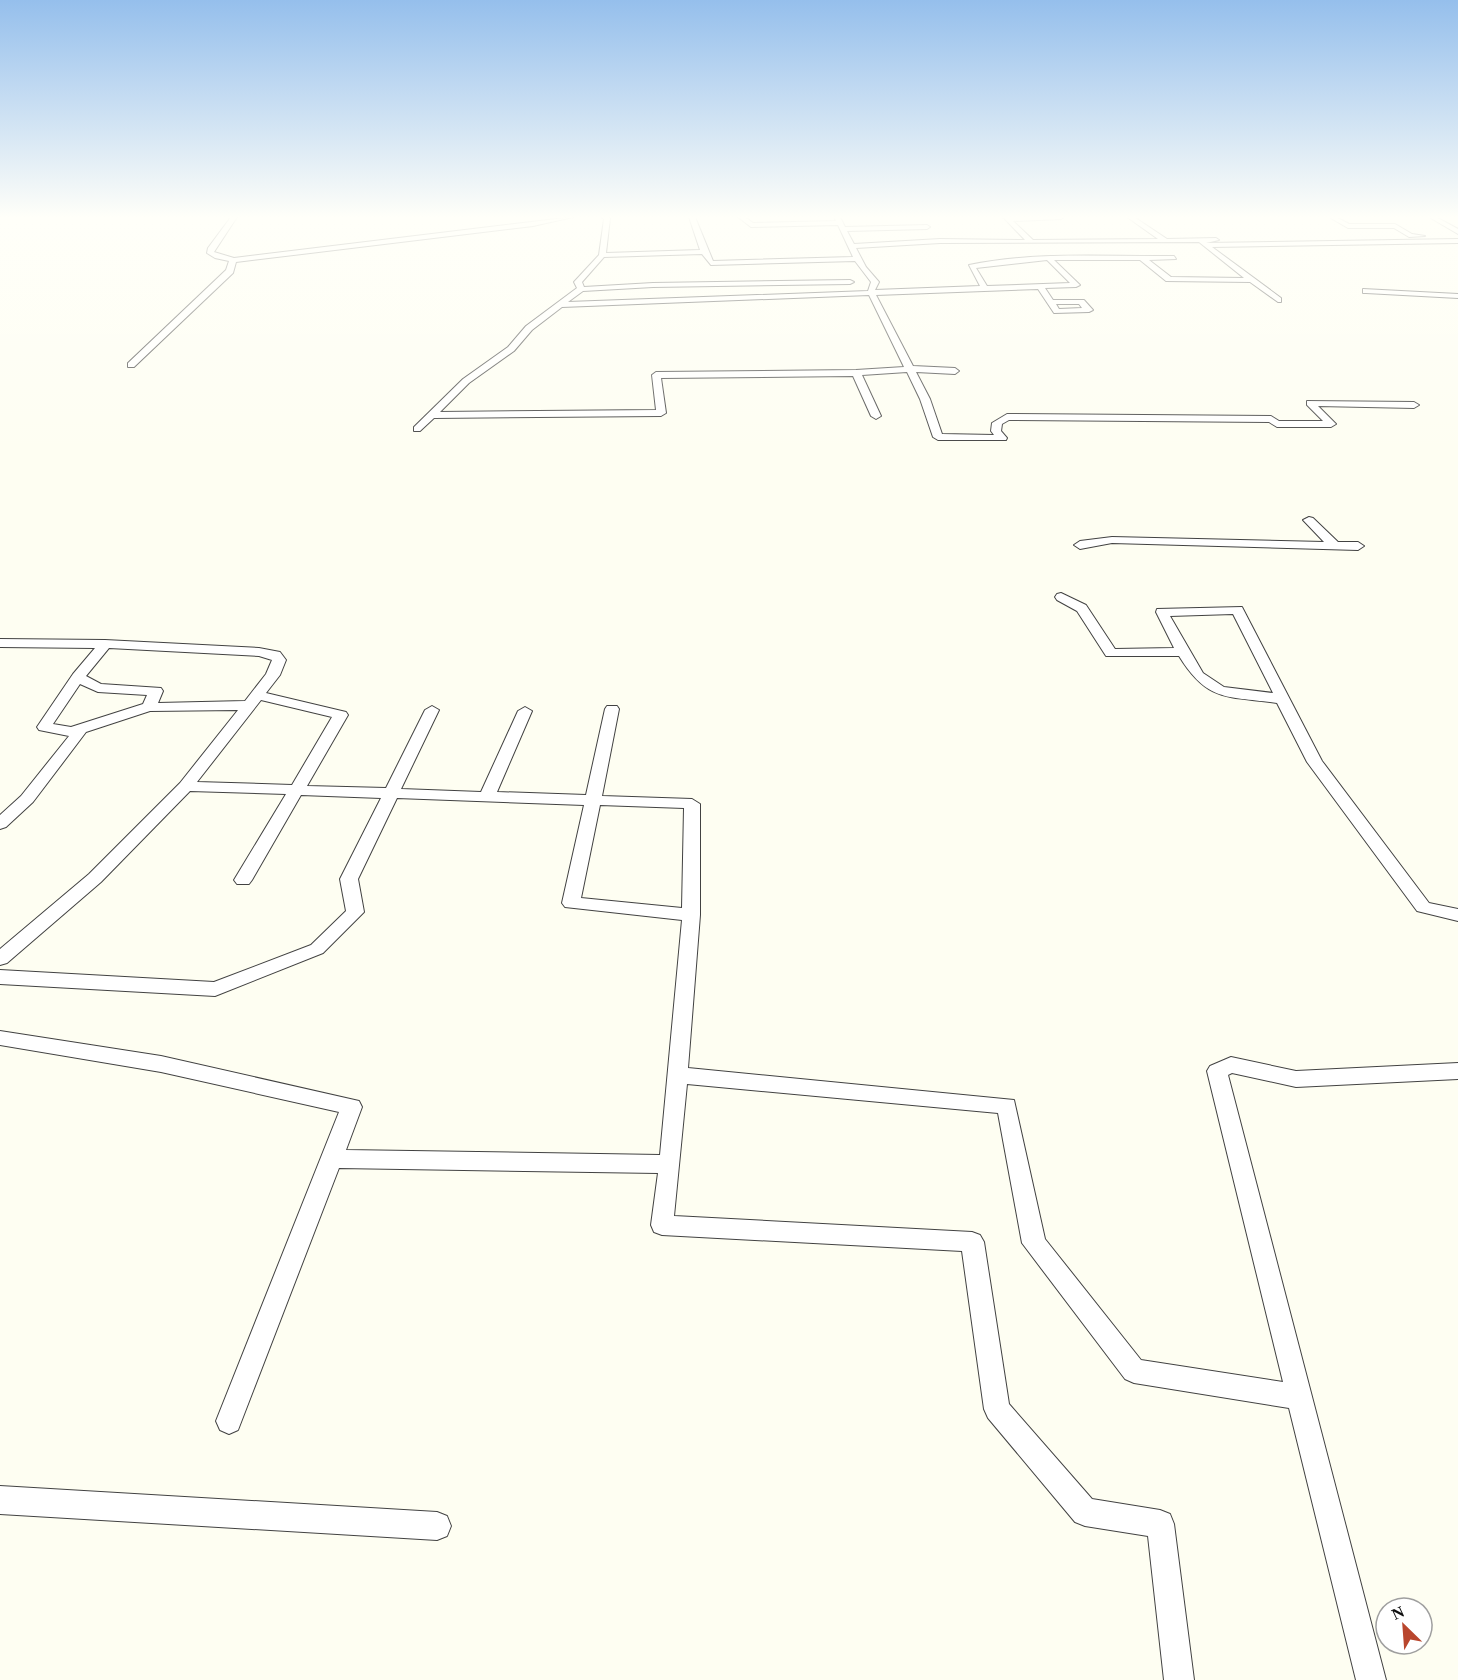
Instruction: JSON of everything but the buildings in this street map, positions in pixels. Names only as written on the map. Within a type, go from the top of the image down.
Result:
[{"type":"street","points":[[131,365],[204,295]]},
{"type":"street","points":[[417,429],[466,381],[511,349],[529,328],[572,295]]},
{"type":"street","points":[[700,295],[701,300]]},
{"type":"street","points":[[559,305],[799,295]]},
{"type":"street","points":[[873,295],[925,399],[938,437],[1002,438],[996,431],[997,423],[1007,417],[1271,419],[1277,424],[1332,424],[1310,403],[1414,405]]},
{"type":"street","points":[[1047,295],[1052,302]]},
{"type":"street","points":[[1272,295],[1278,300]]},
{"type":"street","points":[[433,414],[661,413],[656,375],[856,373],[910,369],[955,371]]},
{"type":"street","points":[[856,373],[876,417]]},
{"type":"street","points":[[1309,520],[1334,545]]},
{"type":"street","points":[[1080,545],[1112,540],[1358,546]]},
{"type":"street","points":[[1061,597],[1082,608],[1111,653],[1183,652]]},
{"type":"street","points":[[1283,699],[1220,691],[1198,676],[1162,612],[1237,610],[1316,762],[1423,907],[1458,915]]},
{"type":"street","points":[[0,643],[105,644],[259,652],[275,655],[279,660],[273,675],[186,786],[95,878],[0,958]]},
{"type":"street","points":[[0,824],[27,799],[79,734],[44,727],[78,677],[105,644]]},
{"type":"street","points":[[78,677],[98,688],[156,691],[149,707]]},
{"type":"street","points":[[70,732],[149,707],[254,700],[341,715],[243,880]]},
{"type":"street","points":[[612,709],[571,903],[691,915]]},
{"type":"street","points":[[0,977],[215,989],[317,949],[355,912],[349,879],[432,710]]},
{"type":"street","points":[[487,797],[525,711]]},
{"type":"street","points":[[186,786],[692,804],[691,915],[670,1164],[662,1225],[972,1242],[997,1409],[1085,1512],[1160,1524],[1179,1680]]},
{"type":"street","points":[[0,1038],[161,1064],[352,1107],[229,1421]]},
{"type":"street","points":[[1371,1680],[1216,1071],[1231,1065],[1296,1079],[1458,1071]]},
{"type":"street","points":[[677,1075],[1007,1106],[1034,1243],[1134,1371],[1299,1396]]},
{"type":"street","points":[[332,1159],[670,1164]]},
{"type":"street","points":[[0,1500],[437,1526]]}]
